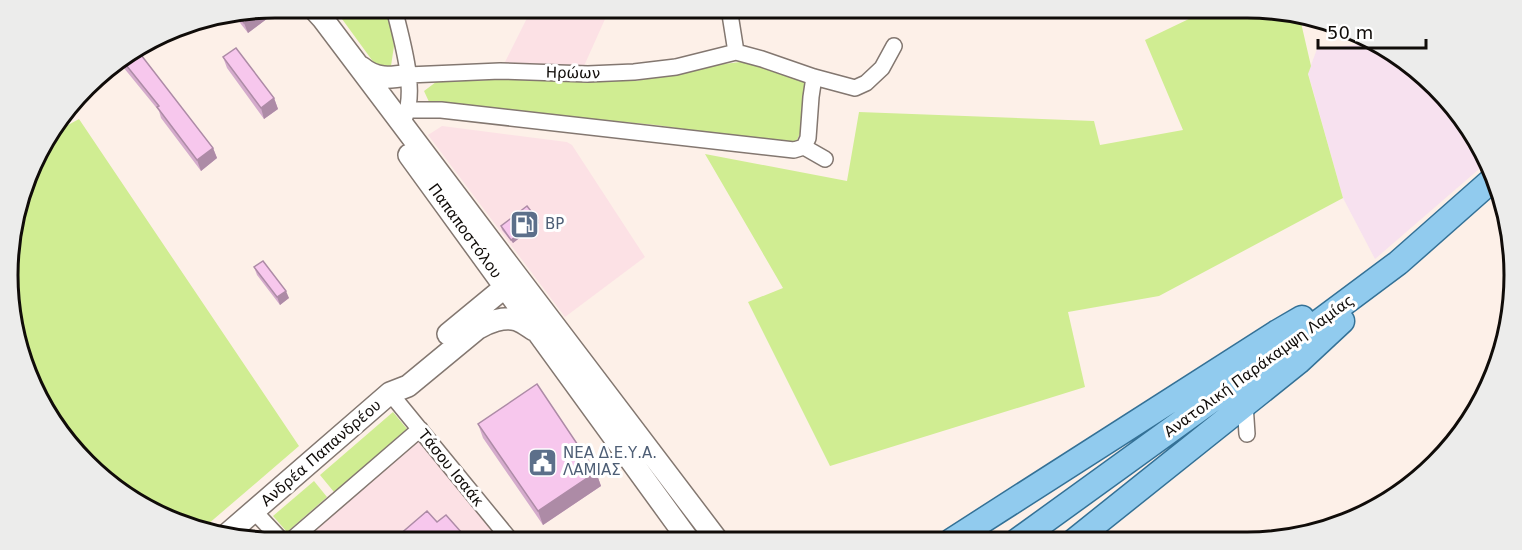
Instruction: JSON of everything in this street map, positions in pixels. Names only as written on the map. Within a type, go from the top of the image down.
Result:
[{"type":"main road","name":"Παπαποστόλου","points":[[310,18],[400,120]]},
{"type":"main road","name":"Παπαποστόλου","points":[[322,18],[400,120],[513,285],[590,373],[710,532]]},
{"type":"main road","points":[[357,64],[366,72],[376,76],[389,78],[408,75]]},
{"type":"main road","name":"Ανατολική Παράκαμψη Λαμίας","points":[[1029,532],[1398,263],[1487,184]]},
{"type":"main road","points":[[1085,532],[1306,355],[1398,263]]},
{"type":"main road","points":[[965,532],[1276,333],[1398,263]]},
{"type":"main road","name":"Παπαποστόλου","points":[[513,285],[537,332],[683,532]]},
{"type":"main road","name":"Ανδρέα Παπανδρέου","points":[[390,393],[399,376],[513,285]]},
{"type":"main road","name":"Ανδρέα Παπανδρέου","points":[[234,529],[390,393],[408,386],[467,336],[487,323],[508,319],[518,320],[537,332]]},
{"type":"street","points":[[396,18],[410,95],[400,120]]},
{"type":"street","points":[[731,18],[736,52],[855,88],[866,83],[882,68],[894,46]]},
{"type":"street","name":"Ηρώων","points":[[408,75],[500,71],[588,74],[634,72],[676,68],[736,52]]},
{"type":"street","points":[[400,120],[453,111],[795,150],[804,147],[808,138],[814,77]]},
{"type":"street","points":[[804,147],[825,159]]},
{"type":"street","name":"Τάσου Ισαάκ","points":[[390,393],[504,532]]},
{"type":"street","points":[[1245,404],[1247,434]]},
{"type":"street","points":[[301,532],[420,429]]},
{"type":"street","points":[[254,511],[273,532]]},
{"type":"shaded area","points":[[527,18],[606,18],[584,66],[504,64]]},
{"type":"shaded area","points":[[1359,44],[1390,61],[1429,93],[1451,119],[1470,147],[1480,168],[1375,259],[1343,198],[1308,73],[1317,49]]},
{"type":"shaded area","points":[[442,126],[567,142],[572,145],[645,257],[565,317],[428,135]]},
{"type":"shaded area","points":[[418,437],[494,532],[309,532]]},
{"type":"green space","points":[[341,18],[390,18],[394,46],[391,66],[383,70],[377,67]]},
{"type":"green space","points":[[1191,18],[1247,18],[1301,24],[1311,66],[1308,74],[1343,198],[1159,296],[1068,312],[1085,387],[830,466],[748,302],[783,288],[705,154],[847,181],[859,112],[1094,121],[1100,145],[1183,130],[1145,40]]},
{"type":"green space","points":[[740,62],[768,68],[808,82],[806,121],[796,142],[746,138],[656,125],[430,104],[424,91],[436,82],[517,79],[636,81]]},
{"type":"green space","points":[[79,119],[299,446],[209,523],[146,498],[93,457],[52,404],[32,358],[20,309],[18,275],[20,241],[32,192],[52,146],[65,127]]},
{"type":"green space","points":[[393,412],[407,429],[334,492],[320,475]]},
{"type":"green space","points":[[314,481],[327,497],[287,532],[273,516]]},
{"type":"building","points":[[236,48],[274,98],[261,108],[223,57]]},
{"type":"building","points":[[141,55],[213,148],[197,160],[157,107],[159,106],[126,65]]},
{"type":"building","points":[[527,206],[538,220],[511,240],[501,226]]},
{"type":"building","points":[[263,261],[286,291],[277,297],[254,267]]},
{"type":"building","name":"ΝΕΑ Δ.Ε.Υ.Α. ΛΑΜΙΑΣ","points":[[537,384],[596,472],[538,511],[478,424]]},
{"type":"building","points":[[427,511],[437,522],[446,515],[461,532],[403,532]]},
{"type":"place","name":"BP","points":[[524,224]]},
{"type":"place","name":"ΝΕΑ Δ.Ε.Υ.Α. ΛΑΜΙΑΣ","points":[[542,462]]}]
